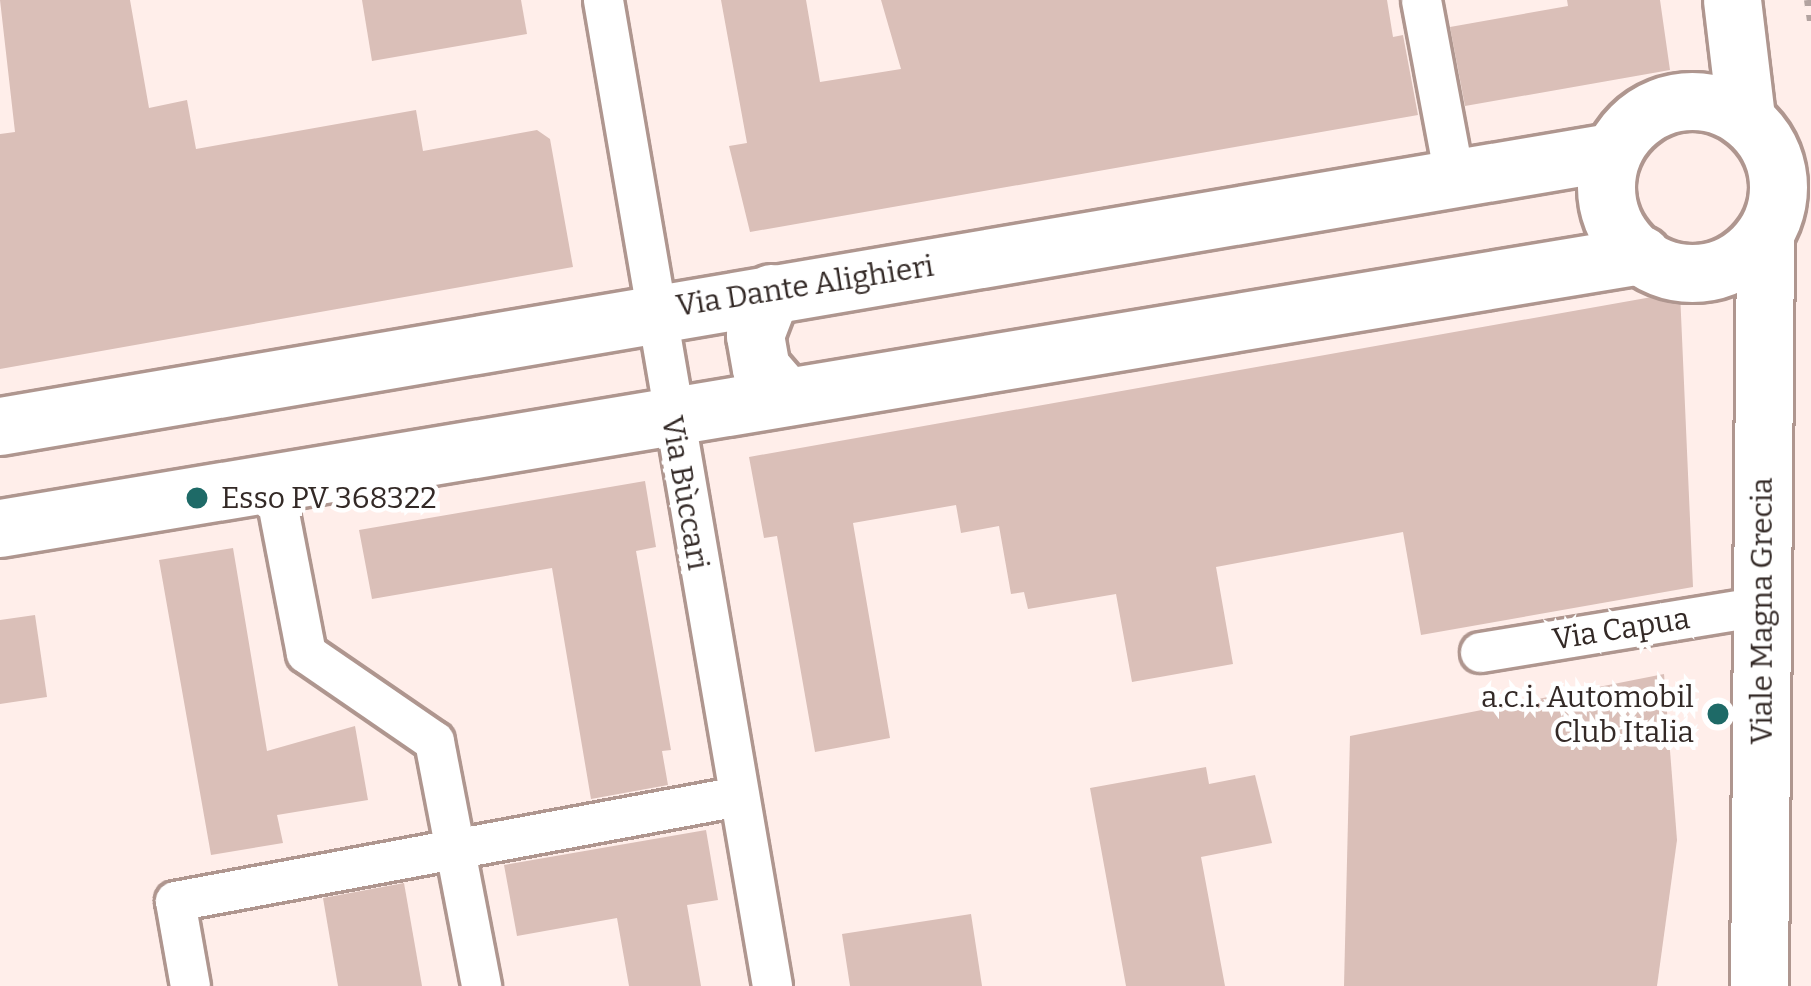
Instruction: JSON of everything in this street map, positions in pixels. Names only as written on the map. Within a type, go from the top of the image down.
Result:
[{"type":"street","name":"Via Bùccari","points":[[603,0],[652,311],[772,986]]},
{"type":"street","points":[[1421,0],[1454,176]]},
{"type":"street","name":"Viale Magna Grecia","points":[[1732,0],[1746,117],[1794,173],[1780,193],[1765,235],[1759,986]]},
{"type":"street","points":[[1746,117],[1710,101],[1671,102],[1635,121],[1610,152],[1605,193],[1612,220],[1641,255],[1658,267],[1698,274],[1736,262],[1765,235]]},
{"type":"street","name":"Via Dante Alighieri","points":[[0,426],[652,311],[1610,152]]},
{"type":"street","points":[[0,528],[1641,255]]},
{"type":"street","points":[[771,293],[755,335],[761,368],[786,397]]},
{"type":"street","points":[[273,482],[306,653],[434,741],[481,986]]},
{"type":"street","name":"Via Capua","points":[[1480,652],[1762,606]]},
{"type":"street","points":[[190,986],[175,901],[737,796]]},
{"type":"path","points":[[1808,0],[1811,22]]},
{"type":"building","points":[[0,0],[130,0],[149,108],[187,100],[196,149],[416,110],[423,151],[537,130],[550,139],[573,267],[0,369],[0,134],[15,132]]},
{"type":"building","points":[[362,0],[521,0],[527,34],[372,61]]},
{"type":"building","points":[[721,0],[806,0],[820,82],[901,69],[881,0],[1387,0],[1393,37],[1403,35],[1418,115],[750,232],[729,146],[747,143]]},
{"type":"building","points":[[1567,0],[1660,0],[1670,70],[1465,106],[1450,27],[1568,6]]},
{"type":"building","points":[[1680,292],[1693,587],[1421,635],[1403,532],[1216,567],[1233,664],[1132,682],[1116,594],[1028,609],[1024,592],[1011,594],[999,526],[961,533],[956,505],[853,523],[890,738],[815,752],[777,536],[764,538],[749,457]]},
{"type":"building","points":[[645,481],[656,547],[636,551],[671,750],[662,751],[668,785],[591,799],[552,568],[372,599],[359,530]]},
{"type":"building","points":[[233,548],[267,751],[355,726],[368,800],[277,815],[283,843],[211,855],[159,560]]},
{"type":"building","points":[[35,615],[47,697],[0,704],[0,620]]},
{"type":"building","points":[[1664,674],[1677,840],[1657,986],[1344,986],[1350,736]]},
{"type":"building","points":[[1206,767],[1209,784],[1255,775],[1272,843],[1201,857],[1225,986],[1126,986],[1090,788]]},
{"type":"building","points":[[706,830],[718,900],[687,905],[701,986],[629,986],[617,918],[517,936],[504,865]]},
{"type":"building","points":[[404,883],[422,986],[338,986],[323,898]]},
{"type":"building","points":[[971,914],[982,986],[850,986],[842,934]]},
{"type":"place","name":"Esso PV 368322","points":[[197,498]]},
{"type":"place","name":"a.c.i. Automobil Club Italia","points":[[1718,714]]}]
